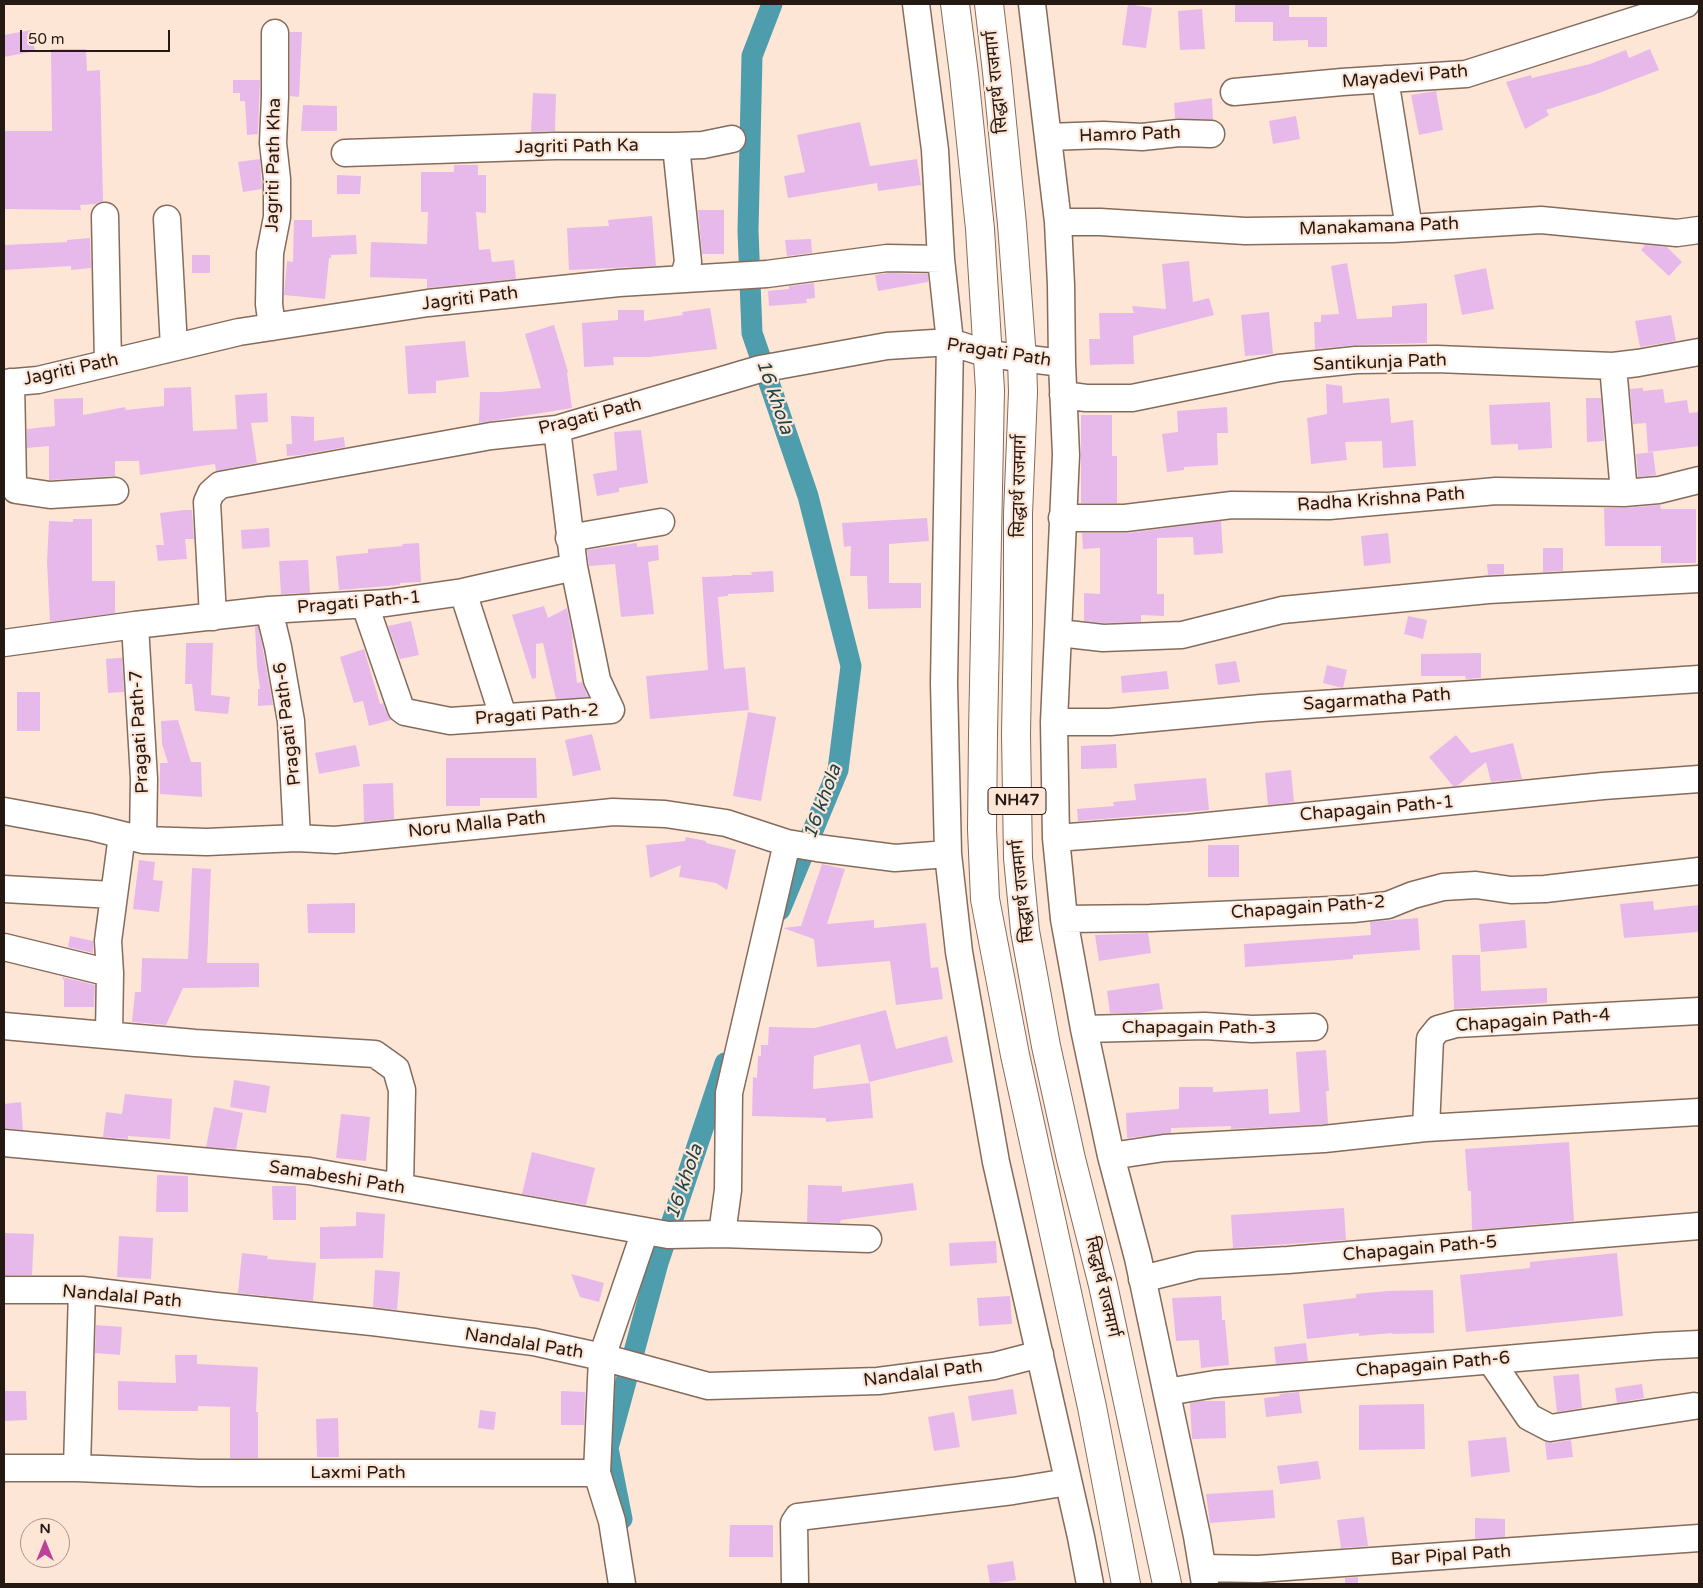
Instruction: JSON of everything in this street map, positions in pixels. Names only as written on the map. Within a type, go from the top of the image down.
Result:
[{"type":"highway","name":"सिद्धार्थ राजमार्ग","points":[[955,4],[980,228],[990,390],[982,810],[985,899],[1015,1056],[1092,1407],[1126,1584]]},
{"type":"highway","name":"सिद्धार्थ राजमार्ग","points":[[989,4],[1010,205],[1022,359],[1023,392],[1018,514],[1016,743],[1018,858],[1025,931],[1048,1055],[1071,1159],[1103,1285],[1167,1584]]},
{"type":"street","points":[[916,4],[935,150],[941,259],[950,342],[944,683],[948,854],[959,952],[995,1152],[1090,1584]]},
{"type":"street","points":[[1032,4],[1058,222],[1061,285],[1066,455],[1054,722],[1056,838],[1064,919],[1084,1029],[1111,1156],[1142,1279],[1204,1576]]},
{"type":"street","name":"Mayadevi Path","points":[[1234,92],[1466,74],[1686,4]]},
{"type":"street","name":"Jagriti Path Kha","points":[[272,327],[269,304],[270,253],[277,216],[277,178],[273,143],[275,33]]},
{"type":"street","points":[[1385,80],[1409,228]]},
{"type":"street","name":"Hamro Path","points":[[1048,138],[1103,135],[1142,137],[1179,133],[1211,134]]},
{"type":"street","name":"Jagriti Path Ka","points":[[345,153],[555,146],[676,146],[703,145],[732,139]]},
{"type":"street","points":[[676,146],[688,262],[683,279]]},
{"type":"street","points":[[106,216],[108,363]]},
{"type":"street","points":[[167,218],[174,347]]},
{"type":"street","name":"Manakamana Path","points":[[1058,222],[1100,222],[1245,231],[1409,228],[1541,220],[1677,233],[1699,230]]},
{"type":"street","name":"Jagriti Path","points":[[7,383],[38,380],[239,332],[428,303],[619,283],[767,274],[888,258],[941,259]]},
{"type":"street","name":"Pragati Path","points":[[213,617],[207,502],[211,493],[220,485],[491,436],[557,429],[760,369],[887,346],[950,342],[988,354],[1062,363]]},
{"type":"street","name":"Santikunja Path","points":[[1063,395],[1086,398],[1132,398],[1279,368],[1356,360],[1437,359],[1613,366],[1699,352]]},
{"type":"street","points":[[1613,366],[1624,493]]},
{"type":"street","points":[[7,383],[12,483],[16,490],[50,495],[115,491]]},
{"type":"street","points":[[557,429],[574,567]]},
{"type":"street","name":"Radha Krishna Path","points":[[1062,518],[1125,518],[1232,505],[1328,506],[1496,491],[1624,493],[1659,490],[1699,480]]},
{"type":"street","points":[[569,538],[661,522]]},
{"type":"street","name":"Pragati Path-1","points":[[4,643],[135,625],[269,610],[365,605],[463,592],[574,567]]},
{"type":"street","name":"Pragati Path-2","points":[[365,605],[401,709],[405,712],[450,721],[611,710],[597,680],[574,567]]},
{"type":"street","points":[[1059,633],[1103,638],[1182,635],[1282,610],[1488,590],[1699,579]]},
{"type":"street","points":[[463,592],[503,716]]},
{"type":"street","name":"Pragati Path-6","points":[[269,610],[278,646],[291,721],[297,838]]},
{"type":"street","name":"Pragati Path-7","points":[[109,1035],[110,973],[108,941],[113,895],[133,837],[144,779],[135,625]]},
{"type":"street","name":"Sagarmatha Path","points":[[1054,722],[1110,722],[1261,708],[1699,679]]},
{"type":"street","name":"Chapagain Path-1","points":[[1056,838],[1188,828],[1603,786],[1699,779]]},
{"type":"street","name":"Noru Malla Path","points":[[4,811],[91,827],[133,837],[207,842],[297,838],[335,840],[613,812],[665,814],[726,823],[786,843],[895,858],[948,854]]},
{"type":"street","points":[[722,1234],[728,1190],[729,1093],[786,843]]},
{"type":"street","name":"Chapagain Path-2","points":[[1064,919],[1150,918],[1353,909],[1388,905],[1413,895],[1444,887],[1476,885],[1511,890],[1545,889],[1699,872]]},
{"type":"street","points":[[4,890],[113,895]]},
{"type":"street","points":[[4,947],[110,973]]},
{"type":"street","name":"Chapagain Path-4","points":[[1426,1128],[1430,1039],[1438,1029],[1456,1024],[1699,1011]]},
{"type":"street","points":[[4,1026],[196,1044],[375,1054],[396,1070],[402,1090],[400,1187]]},
{"type":"street","name":"Chapagain Path-3","points":[[1084,1029],[1205,1026],[1252,1029],[1314,1028]]},
{"type":"street","points":[[1111,1156],[1164,1148],[1324,1138],[1426,1128],[1699,1112]]},
{"type":"street","name":"Samabeshi Path","points":[[4,1143],[309,1171],[656,1233],[868,1239]]},
{"type":"street","name":"Chapagain Path-5","points":[[1142,1279],[1198,1265],[1288,1260],[1699,1226]]},
{"type":"street","points":[[622,1584],[612,1521],[597,1473],[602,1357],[656,1233]]},
{"type":"street","name":"Nandalal Path","points":[[4,1290],[82,1290],[534,1342],[602,1357],[708,1386],[878,1381],[994,1366],[1040,1354]]},
{"type":"street","points":[[77,1468],[82,1290]]},
{"type":"street","name":"Chapagain Path-6","points":[[1167,1392],[1215,1384],[1699,1344]]},
{"type":"street","points":[[1491,1361],[1529,1417],[1550,1428],[1694,1406]]},
{"type":"street","name":"Laxmi Path","points":[[4,1468],[77,1468],[199,1473],[597,1473]]},
{"type":"street","points":[[796,1584],[794,1524],[798,1517],[1013,1491],[1068,1482]]},
{"type":"street","name":"Bar Pipal Path","points":[[1204,1576],[1258,1570],[1699,1538]]},
{"type":"building","points":[[1128,4],[1152,8],[1146,48],[1122,45]]},
{"type":"building","points":[[1235,4],[1289,4],[1289,17],[1327,17],[1327,47],[1308,47],[1308,40],[1273,41],[1273,22],[1235,22]]},
{"type":"building","points":[[1202,9],[1205,49],[1180,50],[1178,11]]},
{"type":"building","points":[[31,30],[35,51],[4,57],[4,35]]},
{"type":"building","points":[[290,32],[302,32],[299,97],[290,96]]},
{"type":"building","points":[[51,49],[86,49],[87,71],[100,70],[103,201],[96,204],[80,205],[81,210],[4,209],[4,131],[52,131]]},
{"type":"building","points":[[1650,49],[1659,70],[1599,93],[1546,110],[1549,115],[1525,129],[1506,82],[1531,75],[1532,78],[1590,64],[1626,50],[1629,58]]},
{"type":"building","points":[[233,80],[260,80],[258,134],[247,135],[245,101],[240,101],[240,93],[233,93]]},
{"type":"building","points":[[1436,91],[1443,130],[1419,135],[1411,95]]},
{"type":"building","points":[[533,93],[556,94],[555,131],[531,132]]},
{"type":"building","points":[[1212,98],[1213,120],[1175,118],[1174,103]]},
{"type":"building","points":[[303,105],[337,106],[337,131],[301,131]]},
{"type":"building","points":[[1296,116],[1300,139],[1273,144],[1269,121]]},
{"type":"building","points":[[860,122],[870,166],[917,159],[921,185],[878,191],[877,183],[788,198],[784,176],[805,172],[797,135]]},
{"type":"building","points":[[260,159],[262,189],[243,192],[238,162]]},
{"type":"building","points":[[454,165],[478,165],[478,175],[486,175],[486,213],[476,212],[479,250],[490,249],[492,262],[514,260],[516,279],[427,288],[427,279],[370,277],[371,242],[427,244],[428,212],[421,212],[421,172],[454,172]]},
{"type":"building","points":[[337,175],[361,176],[360,194],[337,194]]},
{"type":"building","points":[[698,210],[724,210],[724,254],[702,254]]},
{"type":"building","points":[[652,216],[656,266],[569,270],[567,228],[609,226],[608,220]]},
{"type":"building","points":[[294,220],[312,220],[312,237],[356,235],[357,254],[331,255],[331,258],[329,258],[325,299],[284,295],[287,261],[293,262]]},
{"type":"building","points":[[90,238],[91,268],[71,270],[71,266],[4,270],[4,245],[67,242],[67,240]]},
{"type":"building","points":[[811,239],[812,253],[787,256],[785,240]]},
{"type":"building","points":[[1645,245],[1667,247],[1682,262],[1669,276],[1641,250]]},
{"type":"building","points":[[192,255],[210,255],[210,273],[192,273]]},
{"type":"building","points":[[1189,261],[1193,302],[1209,298],[1214,315],[1133,336],[1134,364],[1090,365],[1089,339],[1100,339],[1099,313],[1134,313],[1132,306],[1166,309],[1162,264]]},
{"type":"building","points":[[1347,263],[1357,319],[1392,317],[1392,306],[1427,303],[1427,343],[1356,345],[1315,349],[1314,322],[1321,322],[1321,315],[1339,314],[1331,266]]},
{"type":"building","points":[[1486,268],[1494,309],[1462,315],[1454,275]]},
{"type":"building","points":[[888,273],[928,274],[928,282],[878,291],[875,275]]},
{"type":"building","points":[[814,283],[815,298],[806,299],[807,303],[769,306],[768,291],[789,289],[789,286]]},
{"type":"building","points":[[710,308],[717,349],[649,357],[613,357],[614,365],[584,367],[582,323],[618,320],[618,310],[644,310],[644,321],[683,315],[682,312]]},
{"type":"building","points":[[1269,312],[1273,354],[1245,356],[1241,315]]},
{"type":"building","points":[[1671,315],[1676,341],[1640,347],[1635,321]]},
{"type":"building","points":[[554,325],[568,372],[572,408],[479,423],[480,392],[541,388],[525,334]]},
{"type":"building","points":[[465,341],[469,377],[436,381],[436,393],[408,394],[405,346]]},
{"type":"building","points":[[1326,384],[1342,386],[1343,403],[1389,398],[1391,423],[1413,420],[1416,466],[1383,468],[1382,441],[1345,442],[1347,460],[1311,464],[1307,418],[1327,414]]},
{"type":"building","points":[[191,387],[193,431],[237,429],[235,395],[267,393],[268,422],[251,423],[257,463],[216,471],[215,464],[140,475],[139,461],[115,461],[115,476],[49,480],[49,446],[27,448],[27,429],[55,426],[54,399],[83,398],[83,415],[125,407],[126,410],[164,406],[164,388]]},
{"type":"building","points":[[1643,388],[1643,391],[1663,389],[1665,403],[1687,400],[1689,413],[1699,412],[1699,446],[1648,452],[1646,423],[1633,424],[1630,389]]},
{"type":"building","points":[[1586,398],[1601,398],[1604,441],[1587,442]]},
{"type":"building","points":[[1550,402],[1552,448],[1518,450],[1518,444],[1491,445],[1489,405]]},
{"type":"building","points":[[1227,407],[1228,433],[1217,433],[1218,465],[1184,467],[1184,470],[1167,472],[1162,434],[1178,432],[1177,411]]},
{"type":"building","points":[[1081,415],[1112,415],[1112,456],[1117,456],[1117,503],[1081,503]]},
{"type":"building","points":[[291,416],[314,417],[314,441],[344,437],[345,447],[287,456],[286,444],[292,444]]},
{"type":"building","points":[[641,430],[648,483],[619,488],[619,492],[597,496],[593,474],[617,470],[614,432]]},
{"type":"building","points":[[1653,452],[1656,475],[1638,477],[1636,454]]},
{"type":"building","points":[[1660,505],[1661,509],[1696,509],[1696,563],[1661,563],[1661,546],[1605,546],[1604,508]]},
{"type":"building","points":[[192,510],[194,539],[185,539],[187,559],[158,561],[156,545],[164,545],[160,513]]},
{"type":"building","points":[[927,518],[929,541],[889,544],[889,583],[921,583],[921,608],[868,609],[867,576],[850,576],[851,546],[844,547],[842,523]]},
{"type":"building","points":[[73,519],[92,519],[92,581],[115,581],[115,613],[50,622],[47,562],[49,521],[73,522]]},
{"type":"building","points":[[1221,521],[1223,553],[1194,555],[1193,537],[1157,538],[1157,594],[1164,594],[1164,616],[1141,615],[1141,622],[1104,623],[1084,621],[1084,593],[1100,594],[1100,548],[1083,549],[1082,533],[1127,533]]},
{"type":"building","points":[[269,528],[270,547],[242,549],[241,530]]},
{"type":"building","points":[[1388,533],[1391,563],[1364,566],[1361,536]]},
{"type":"building","points":[[419,543],[421,582],[339,590],[336,556],[368,553],[368,549]]},
{"type":"building","points":[[637,543],[637,547],[658,545],[659,560],[648,562],[654,614],[621,617],[615,564],[589,566],[587,550]]},
{"type":"building","points":[[1543,548],[1563,548],[1563,571],[1543,572]]},
{"type":"building","points":[[308,560],[310,593],[281,594],[279,561]]},
{"type":"building","points":[[1487,564],[1504,564],[1504,574],[1488,575]]},
{"type":"building","points":[[773,571],[774,592],[728,594],[728,596],[718,597],[724,669],[745,667],[749,710],[650,719],[646,676],[708,670],[702,577],[752,575],[751,572]]},
{"type":"building","points":[[544,606],[548,618],[567,608],[573,639],[577,683],[582,682],[588,697],[556,699],[543,643],[536,644],[536,678],[532,679],[512,615]]},
{"type":"building","points":[[1408,616],[1427,620],[1423,639],[1404,634]]},
{"type":"building","points":[[411,621],[419,655],[400,659],[388,626]]},
{"type":"building","points":[[258,626],[273,705],[258,706],[258,689],[260,689],[255,627]]},
{"type":"building","points":[[186,643],[213,643],[211,695],[230,697],[228,714],[195,711],[192,684],[185,684]]},
{"type":"building","points":[[364,649],[380,704],[383,703],[391,720],[369,726],[363,701],[354,703],[340,657]]},
{"type":"building","points":[[1481,653],[1481,678],[1421,676],[1421,654]]},
{"type":"building","points":[[122,658],[124,692],[108,693],[106,659]]},
{"type":"building","points":[[1236,661],[1240,682],[1218,685],[1215,664]]},
{"type":"building","points":[[1327,665],[1347,670],[1343,688],[1323,683]]},
{"type":"building","points":[[1167,671],[1169,689],[1122,693],[1121,676]]},
{"type":"building","points":[[17,692],[40,692],[40,731],[17,731]]},
{"type":"building","points":[[748,712],[776,717],[761,801],[733,796]]},
{"type":"building","points":[[178,720],[191,762],[201,762],[202,797],[160,794],[160,763],[168,763],[162,744],[161,721]]},
{"type":"building","points":[[592,734],[601,770],[573,776],[565,740]]},
{"type":"building","points":[[1456,735],[1471,753],[1513,743],[1522,779],[1491,782],[1486,762],[1457,786],[1453,786],[1429,757]]},
{"type":"building","points":[[1116,744],[1117,768],[1081,769],[1081,746]]},
{"type":"building","points":[[356,745],[360,766],[319,774],[315,753]]},
{"type":"building","points":[[446,758],[536,758],[537,798],[480,798],[480,806],[446,806]]},
{"type":"building","points":[[1291,770],[1294,802],[1268,805],[1265,773]]},
{"type":"building","points":[[1206,778],[1209,810],[1078,821],[1077,809],[1114,806],[1113,802],[1136,800],[1134,784]]},
{"type":"building","points":[[393,783],[394,819],[364,822],[363,784]]},
{"type":"building","points":[[686,837],[736,850],[727,890],[716,883],[679,877],[681,865],[650,878],[646,845],[685,841]]},
{"type":"building","points":[[1208,845],[1239,845],[1239,877],[1208,877]]},
{"type":"building","points":[[139,860],[155,862],[153,880],[163,881],[159,912],[133,909]]},
{"type":"building","points":[[822,864],[845,869],[827,924],[874,920],[874,928],[926,923],[931,968],[938,967],[943,999],[896,1005],[890,961],[817,967],[814,939],[783,928],[801,926]]},
{"type":"building","points":[[192,868],[211,869],[207,963],[259,963],[259,987],[183,988],[166,1025],[132,1022],[135,992],[141,992],[142,958],[188,959]]},
{"type":"building","points":[[1653,901],[1654,910],[1699,905],[1699,932],[1624,938],[1620,904]]},
{"type":"building","points":[[355,903],[355,933],[308,933],[307,904]]},
{"type":"building","points":[[1418,918],[1420,950],[1353,955],[1353,959],[1245,967],[1244,944],[1371,935],[1370,922]]},
{"type":"building","points":[[1525,920],[1527,948],[1481,952],[1479,924]]},
{"type":"building","points":[[1148,933],[1151,953],[1099,961],[1095,935]]},
{"type":"building","points":[[70,936],[93,941],[93,953],[68,947]]},
{"type":"building","points":[[1452,955],[1480,955],[1481,991],[1547,988],[1547,1003],[1454,1009]]},
{"type":"building","points":[[62,977],[95,985],[94,1007],[64,1007],[64,981]]},
{"type":"building","points":[[1159,983],[1163,1009],[1140,1013],[1110,1013],[1107,991]]},
{"type":"building","points":[[886,1010],[896,1049],[947,1036],[953,1062],[869,1082],[860,1044],[814,1056],[813,1089],[870,1083],[873,1118],[826,1122],[826,1118],[752,1116],[753,1077],[757,1078],[758,1056],[761,1056],[761,1045],[768,1045],[769,1027],[815,1028]]},
{"type":"building","points":[[1326,1050],[1329,1091],[1326,1091],[1328,1124],[1231,1129],[1231,1126],[1171,1128],[1171,1133],[1127,1138],[1126,1113],[1179,1109],[1179,1087],[1213,1087],[1213,1092],[1268,1089],[1269,1114],[1300,1112],[1296,1052]]},
{"type":"building","points":[[234,1080],[270,1086],[266,1113],[230,1107]]},
{"type":"building","points":[[125,1094],[172,1099],[170,1139],[128,1136],[128,1139],[103,1137],[106,1112],[122,1114]]},
{"type":"building","points":[[21,1102],[23,1130],[4,1128],[4,1104]]},
{"type":"building","points":[[214,1107],[243,1113],[236,1149],[206,1147]]},
{"type":"building","points":[[341,1114],[370,1117],[366,1161],[336,1158]]},
{"type":"building","points":[[1569,1142],[1574,1221],[1472,1230],[1471,1191],[1468,1191],[1465,1149]]},
{"type":"building","points":[[532,1152],[595,1168],[586,1205],[522,1194]]},
{"type":"building","points":[[157,1175],[188,1176],[188,1212],[156,1212]]},
{"type":"building","points":[[913,1183],[917,1210],[841,1220],[840,1223],[807,1222],[808,1185],[842,1186],[842,1192]]},
{"type":"building","points":[[272,1186],[296,1186],[296,1220],[273,1220]]},
{"type":"building","points":[[1344,1208],[1346,1240],[1233,1248],[1231,1215]]},
{"type":"building","points":[[356,1212],[385,1214],[383,1258],[320,1259],[320,1227],[356,1226]]},
{"type":"building","points":[[4,1233],[34,1234],[32,1275],[4,1275]]},
{"type":"building","points":[[119,1236],[153,1238],[151,1279],[117,1277]]},
{"type":"building","points":[[996,1241],[997,1263],[950,1266],[949,1243]]},
{"type":"building","points":[[242,1253],[268,1256],[267,1259],[316,1263],[313,1301],[238,1293]]},
{"type":"building","points":[[1617,1253],[1623,1316],[1466,1332],[1460,1275],[1530,1268],[1530,1262]]},
{"type":"building","points":[[375,1270],[400,1272],[397,1310],[373,1307]]},
{"type":"building","points":[[571,1274],[604,1283],[599,1302],[580,1297]]},
{"type":"building","points":[[1433,1290],[1434,1333],[1392,1333],[1359,1336],[1359,1333],[1307,1339],[1303,1304],[1356,1298],[1356,1294]]},
{"type":"building","points":[[1010,1296],[1012,1324],[979,1326],[977,1298]]},
{"type":"building","points":[[1221,1296],[1222,1320],[1225,1320],[1229,1365],[1201,1368],[1199,1340],[1176,1341],[1172,1298]]},
{"type":"building","points":[[96,1325],[122,1327],[120,1355],[95,1353]]},
{"type":"building","points":[[1306,1343],[1308,1361],[1276,1364],[1274,1347]]},
{"type":"building","points":[[175,1355],[197,1355],[197,1364],[258,1367],[256,1412],[258,1412],[258,1458],[230,1458],[230,1407],[198,1406],[198,1411],[118,1410],[118,1381],[176,1383]]},
{"type":"building","points":[[1579,1374],[1582,1408],[1557,1412],[1553,1376]]},
{"type":"building","points":[[1642,1384],[1644,1398],[1617,1403],[1615,1388]]},
{"type":"building","points":[[1013,1389],[1017,1414],[972,1421],[968,1396]]},
{"type":"building","points":[[4,1391],[26,1391],[27,1420],[4,1421]]},
{"type":"building","points":[[561,1391],[585,1392],[584,1425],[561,1425]]},
{"type":"building","points":[[1299,1392],[1302,1413],[1266,1417],[1264,1398]]},
{"type":"building","points":[[1225,1401],[1226,1438],[1192,1439],[1190,1403]]},
{"type":"building","points":[[1424,1404],[1425,1449],[1359,1450],[1359,1405]]},
{"type":"building","points":[[480,1410],[496,1412],[494,1430],[478,1428]]},
{"type":"building","points":[[954,1412],[960,1447],[934,1451],[928,1417]]},
{"type":"building","points":[[338,1418],[339,1457],[317,1457],[316,1419]]},
{"type":"building","points":[[1506,1437],[1510,1472],[1471,1477],[1468,1441]]},
{"type":"building","points":[[1571,1440],[1573,1457],[1547,1460],[1545,1442],[1552,1443]]},
{"type":"building","points":[[1318,1461],[1321,1479],[1280,1484],[1277,1466]]},
{"type":"building","points":[[1273,1490],[1275,1518],[1210,1523],[1206,1494]]},
{"type":"building","points":[[1364,1517],[1368,1546],[1341,1548],[1337,1520]]},
{"type":"building","points":[[1475,1518],[1505,1519],[1505,1537],[1475,1539]]},
{"type":"building","points":[[730,1525],[773,1525],[773,1557],[729,1557]]},
{"type":"building","points":[[1013,1561],[1016,1580],[990,1584],[987,1565]]},
{"type":"building","points":[[1358,1577],[1358,1584],[1345,1584],[1345,1578]]},
{"type":"waterway","name":"16 khola","points":[[772,4],[752,56],[748,231],[752,333],[808,496],[851,666],[838,770],[780,910]]},
{"type":"waterway","name":"16 khola","points":[[622,1519],[608,1448],[658,1263],[725,1063]]}]
